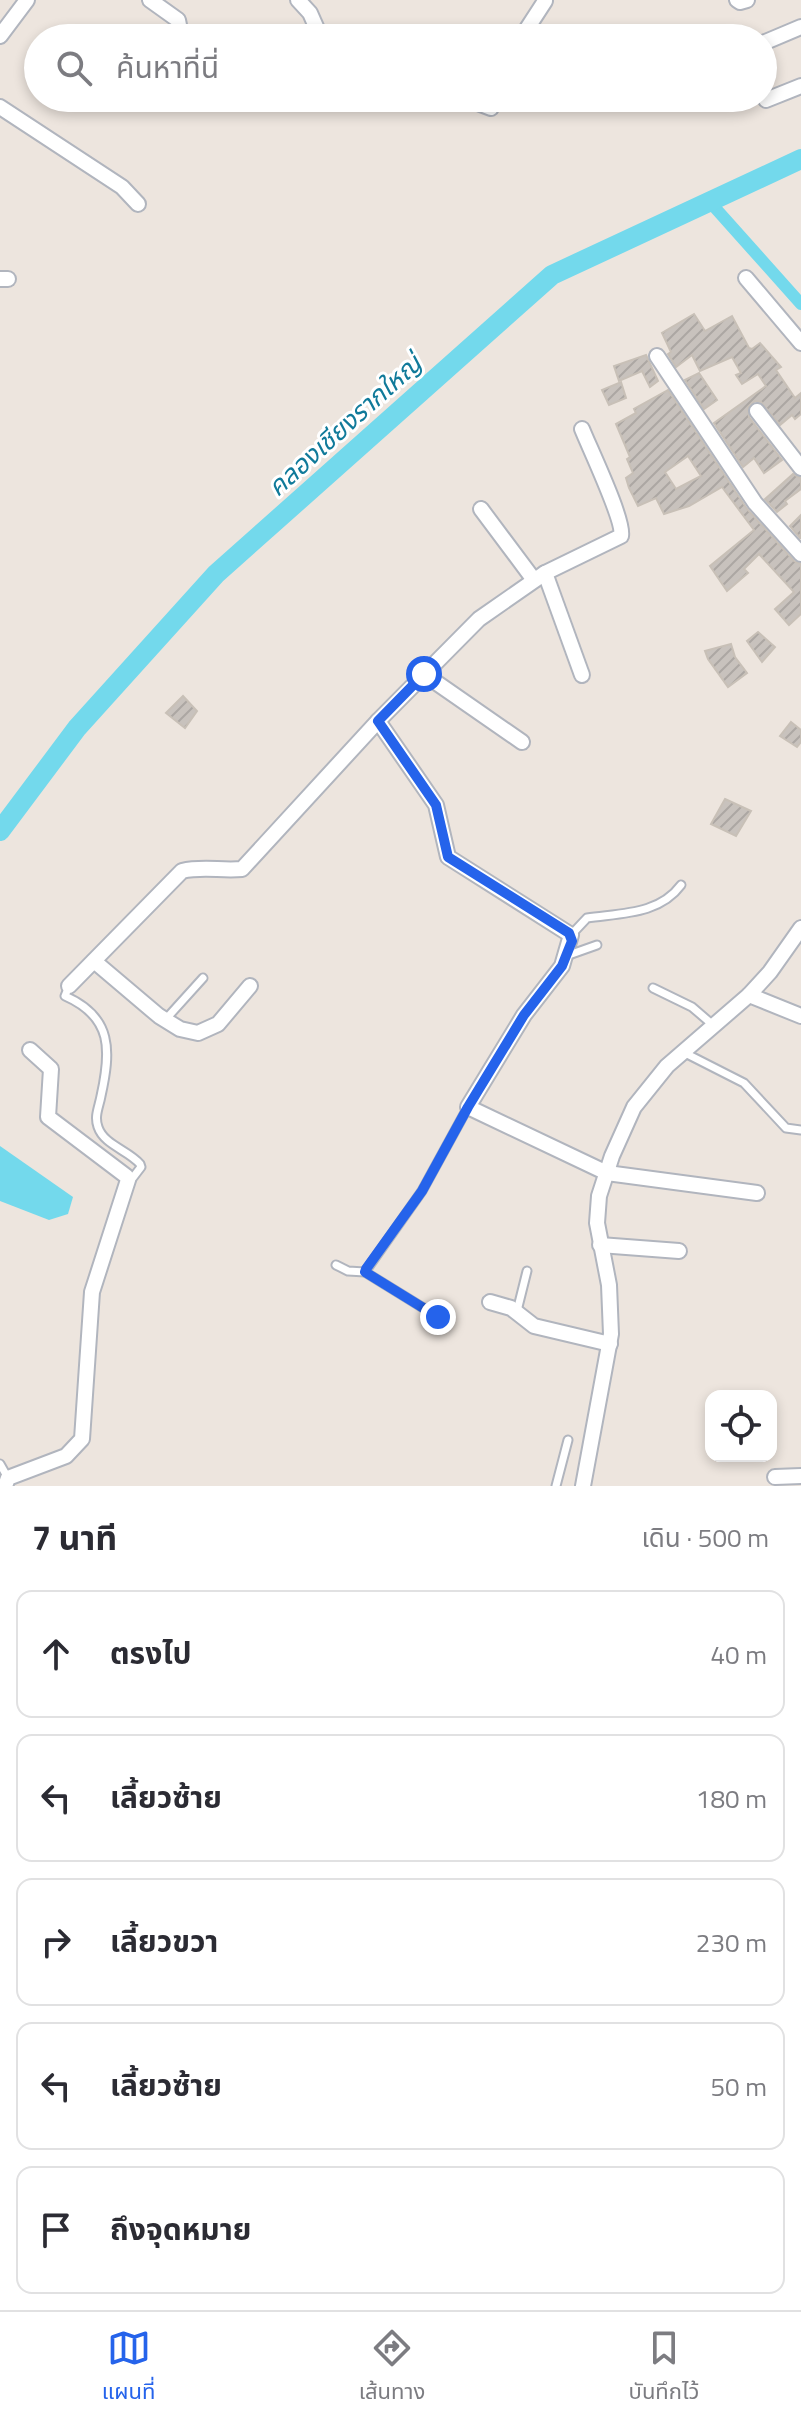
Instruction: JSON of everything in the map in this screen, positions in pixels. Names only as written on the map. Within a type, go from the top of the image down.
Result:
[{"type":"street","points":[[0,36],[27,0]]},
{"type":"street","points":[[150,0],[178,20],[179,24]]},
{"type":"street","points":[[298,0],[315,24]]},
{"type":"street","points":[[737,0],[747,0]]},
{"type":"street","points":[[530,24],[545,1]]},
{"type":"street","points":[[777,37],[801,27]]},
{"type":"street","points":[[777,96],[801,86]]},
{"type":"street","points":[[0,107],[122,187],[138,204]]},
{"type":"street","points":[[746,278],[801,343]]},
{"type":"street","points":[[657,356],[755,503],[801,554]]},
{"type":"street","points":[[757,411],[801,468]]},
{"type":"street","points":[[69,986],[182,871],[200,867],[224,871],[242,869],[378,721],[479,619],[539,576],[621,536],[623,533],[613,501],[582,429]]},
{"type":"street","points":[[481,509],[539,576],[582,675]]},
{"type":"street","points":[[424,674],[522,742]]},
{"type":"street","points":[[378,721],[436,805],[448,857],[571,935],[556,977],[530,1007],[468,1107],[607,1173],[757,1193]]},
{"type":"street","points":[[583,1486],[610,1344],[610,1294],[597,1223],[599,1196],[607,1173],[634,1107],[667,1066],[749,995],[797,943],[801,928]]},
{"type":"street","points":[[94,961],[165,1020],[180,1029],[198,1033],[218,1024],[250,986]]},
{"type":"street","points":[[749,995],[801,1016]]},
{"type":"street","points":[[7,1482],[66,1456],[82,1439],[92,1292],[135,1176],[126,1176],[48,1117],[51,1069],[30,1050]]},
{"type":"street","points":[[600,1245],[679,1251]]},
{"type":"street","points":[[490,1302],[511,1308],[527,1323],[543,1330],[610,1344]]},
{"type":"street","points":[[775,1477],[800,1479]]},
{"type":"lane","points":[[571,935],[587,918],[649,909],[669,899],[681,885]]},
{"type":"lane","points":[[566,956],[597,945]]},
{"type":"lane","points":[[165,1020],[203,978]]},
{"type":"lane","points":[[69,986],[65,996],[89,1009],[100,1020],[104,1033],[107,1071],[96,1124],[101,1134],[135,1157],[135,1176]]},
{"type":"lane","points":[[653,988],[692,1007],[714,1027]]},
{"type":"lane","points":[[683,1052],[744,1083],[786,1128],[801,1130]]},
{"type":"lane","points":[[366,1271],[422,1191],[468,1107]]},
{"type":"lane","points":[[336,1265],[348,1271],[366,1271],[438,1317]]},
{"type":"lane","points":[[516,1313],[527,1271]]},
{"type":"lane","points":[[556,1486],[568,1440]]},
{"type":"lane","points":[[0,1464],[7,1482]]},
{"type":"water","points":[[0,1146],[73,1197],[68,1214],[49,1220],[0,1201]]},
{"type":"building","points":[[694,314],[705,331],[732,316],[749,348],[760,343],[781,367],[776,370],[795,398],[801,393],[801,414],[795,419],[792,415],[780,425],[761,402],[755,401],[748,407],[749,417],[782,460],[764,473],[754,458],[743,467],[714,423],[766,386],[758,374],[742,384],[736,375],[741,373],[732,357],[700,371],[692,355],[676,367],[668,354],[671,352],[662,333]]},
{"type":"building","points":[[646,355],[658,381],[650,387],[642,371],[619,381],[614,366]]},
{"type":"building","points":[[699,373],[717,400],[704,409],[685,380]]},
{"type":"building","points":[[621,382],[626,398],[609,405],[602,390]]},
{"type":"building","points":[[668,390],[747,509],[794,561],[801,564],[801,614],[789,625],[775,609],[794,592],[759,554],[744,569],[748,573],[727,591],[710,566],[754,530],[722,487],[689,506],[664,514],[656,498],[638,506],[626,478],[633,473],[627,459],[630,457],[616,424],[636,413],[634,409]],"holes":[[[688,456],[701,476],[676,489],[665,472]]]},
{"type":"building","points":[[793,474],[801,478],[801,489],[785,501],[787,504],[777,512],[765,499]]},
{"type":"building","points":[[801,515],[801,538],[800,538],[790,526]]},
{"type":"building","points":[[758,632],[775,647],[762,662],[747,641]]},
{"type":"building","points":[[731,644],[735,657],[747,673],[728,687],[705,651]]},
{"type":"building","points":[[183,696],[197,711],[185,728],[166,713]]},
{"type":"building","points":[[791,722],[801,730],[801,742],[797,747],[780,736]]},
{"type":"building","points":[[725,799],[751,811],[736,836],[711,824]]},
{"type":"waterway","name":"คลองเชียงรากใหญ่","points":[[0,831],[77,728],[216,574],[552,275],[801,159]]},
{"type":"waterway","points":[[709,201],[801,304]]},
{"type":"route","points":[[424,674],[378,721],[436,805],[448,857],[569,933],[572,941],[556,977],[524,1015],[422,1191],[366,1269],[365,1272],[438,1317]]}]
